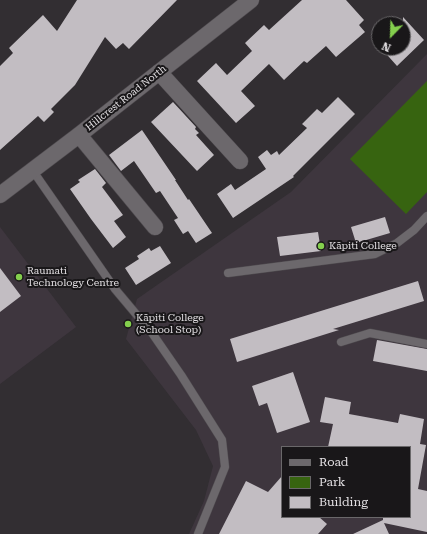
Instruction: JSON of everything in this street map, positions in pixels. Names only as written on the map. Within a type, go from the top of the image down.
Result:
[{"type":"street","name":"Hillcrest Road North","points":[[0,195],[33,171],[251,0]]},
{"type":"street","points":[[159,72],[240,161]]},
{"type":"street","points":[[79,135],[155,227]]},
{"type":"lane","points":[[33,171],[115,289],[161,345],[222,440],[225,467],[198,534]]},
{"type":"lane","points":[[228,273],[375,254],[397,243],[414,230],[427,216]]},
{"type":"lane","points":[[341,342],[370,333],[427,344]]},
{"type":"shaded area","name":"Kāpiti College","points":[[427,54],[427,534],[189,534],[204,501],[213,466],[196,430],[126,339],[137,299],[291,192]]},
{"type":"shaded area","name":"Raumati Technology Centre","points":[[0,227],[76,327],[0,384]]},
{"type":"green space","points":[[427,81],[427,192],[406,214],[350,159]]},
{"type":"building","points":[[77,0],[177,0],[129,49],[123,43],[116,49],[105,37],[75,85],[51,109],[54,112],[44,122],[38,116],[0,150],[0,66],[13,53],[9,48],[43,15],[57,31]]},
{"type":"building","points":[[302,0],[346,0],[364,20],[359,25],[365,32],[336,57],[326,46],[307,63],[304,61],[284,80],[269,64],[241,91],[255,106],[236,123],[197,81],[216,63],[227,75],[252,51],[245,43],[264,25],[269,30]]},
{"type":"building","points":[[411,26],[424,40],[411,53]]},
{"type":"building","points":[[388,56],[407,56],[397,66]]},
{"type":"building","points":[[338,97],[355,114],[293,176],[294,177],[233,218],[217,194],[231,184],[235,190],[266,169],[258,157],[267,150],[271,155],[277,151],[279,155],[307,128],[302,124],[317,109],[322,113]]},
{"type":"building","points":[[173,102],[196,127],[195,129],[199,133],[196,135],[214,155],[197,171],[151,122]]},
{"type":"building","points":[[142,130],[188,200],[189,199],[212,233],[196,243],[188,231],[183,234],[174,220],[178,218],[160,191],[156,193],[134,161],[121,171],[109,155]]},
{"type":"building","points":[[95,169],[106,183],[102,187],[123,215],[114,221],[126,237],[113,248],[70,189],[80,182],[78,180]]},
{"type":"building","points":[[385,217],[390,233],[356,243],[351,227]]},
{"type":"building","points":[[318,232],[321,251],[280,256],[277,237]]},
{"type":"building","points":[[160,246],[171,263],[136,285],[125,268],[139,259],[137,256],[149,248],[151,251]]},
{"type":"building","points":[[0,268],[21,296],[0,312]]},
{"type":"building","points":[[418,281],[424,301],[333,329],[339,330],[237,362],[230,339]]},
{"type":"building","points":[[377,340],[427,349],[427,371],[373,361]]},
{"type":"building","points":[[293,372],[310,422],[277,433],[267,403],[259,406],[252,386]]},
{"type":"building","points":[[325,397],[351,402],[349,414],[398,423],[400,414],[424,419],[420,444],[426,445],[418,489],[427,491],[427,532],[384,523],[389,534],[353,534],[383,520],[383,518],[411,518],[411,446],[328,446],[333,424],[320,422]]},
{"type":"building","points":[[281,477],[281,518],[320,518],[327,524],[318,534],[219,534],[246,481],[268,492]]},
{"type":"place","name":"Kāpiti College","points":[[321,246]]},
{"type":"place","name":"Raumati Technology Centre","points":[[19,277]]},
{"type":"place","name":"Kāpiti College (School Stop)","points":[[128,324]]}]
